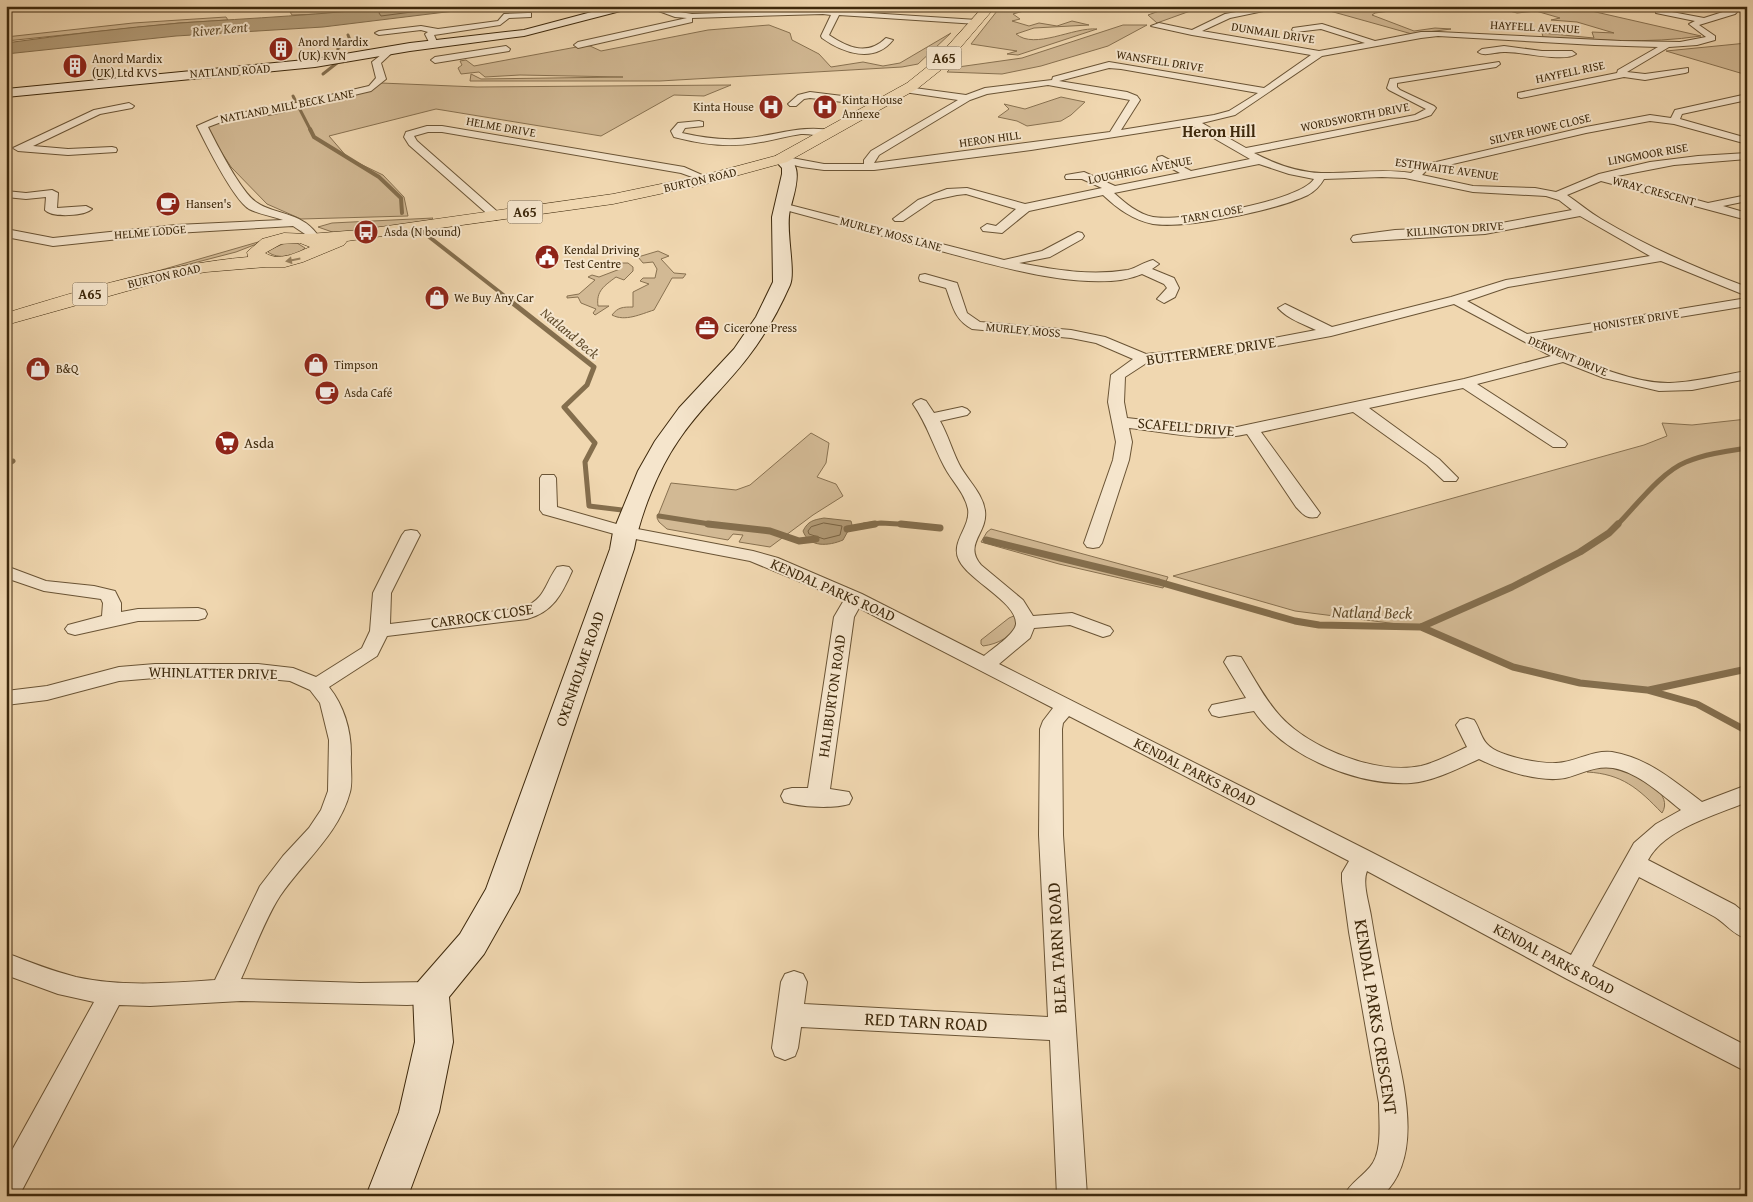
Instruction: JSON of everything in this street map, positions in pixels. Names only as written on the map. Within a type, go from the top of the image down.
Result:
[{"type":"main road","name":"NATLAND ROAD","points":[[6,93],[203,73],[284,67],[391,50],[435,57],[460,41],[524,33],[628,6]]},
{"type":"main road","name":"BURTON ROAD","points":[[306,235],[358,235],[638,194],[706,179],[781,159],[907,90],[937,66],[978,22],[990,6]]},
{"type":"main road","name":"OXENHOLME ROAD","points":[[431,993],[472,944],[502,892],[648,471],[666,441],[700,397],[741,353],[765,317],[782,282],[780,217],[790,174],[789,168],[781,159]]},
{"type":"main road","name":"A65","points":[[266,250],[292,260],[309,256],[306,235]]},
{"type":"main road","name":"BURTON ROAD","points":[[6,319],[113,288],[266,250]]},
{"type":"main road","points":[[387,1196],[419,1112],[434,1042],[431,993]]},
{"type":"street","points":[[649,6],[678,15],[702,17]]},
{"type":"street","name":"DUNMAIL DRIVE","points":[[1193,33],[1228,16],[1283,6]]},
{"type":"street","points":[[1716,30],[1699,30],[1693,24],[1734,8],[1747,11]]},
{"type":"street","points":[[578,45],[702,17],[768,10],[978,22]]},
{"type":"street","points":[[1656,10],[1703,20]]},
{"type":"street","points":[[836,13],[824,36],[830,40],[860,52],[884,46],[889,40]]},
{"type":"street","points":[[379,33],[422,28],[438,30],[485,26],[500,23],[507,16],[528,15]]},
{"type":"street","name":"HAYFELL AVENUE","points":[[1296,30],[1338,23]]},
{"type":"street","name":"DUNMAIL DRIVE","points":[[1159,25],[1155,26],[1319,54]]},
{"type":"street","name":"HAYFELL AVENUE","points":[[1322,26],[1374,44]]},
{"type":"street","points":[[438,30],[429,34],[435,57],[465,56],[506,49]]},
{"type":"street","name":"HAYFELL AVENUE","points":[[1192,122],[1232,113],[1319,54],[1374,44],[1438,34],[1593,43],[1666,44],[1687,43],[1712,38],[1699,30]]},
{"type":"street","points":[[1181,40],[1193,33]]},
{"type":"street","points":[[460,41],[465,56]]},
{"type":"street","name":"HAYFELL RISE","points":[[1624,74],[1621,72],[1642,58],[1664,48],[1666,44]]},
{"type":"street","name":"NATLAND MILL BECK LANE","points":[[306,235],[286,218],[253,206],[245,199],[216,153],[202,126],[222,118],[262,114],[374,85],[376,62],[391,50]]},
{"type":"street","points":[[1482,52],[1504,50],[1542,54],[1583,53]]},
{"type":"street","points":[[1628,55],[1642,58]]},
{"type":"street","name":"WORDSWORTH DRIVE","points":[[1246,150],[1417,117],[1428,113],[1431,108],[1397,92],[1392,88],[1393,81],[1496,64]]},
{"type":"street","name":"WANSFELL DRIVE","points":[[1054,82],[1060,78],[1108,65],[1265,91]]},
{"type":"street","name":"HAYFELL RISE","points":[[1520,95],[1624,74],[1645,77],[1685,70]]},
{"type":"street","points":[[869,166],[869,160],[875,153],[967,98],[994,89],[1054,82],[1117,93],[1134,98],[1135,100],[1114,134]]},
{"type":"street","points":[[907,90],[967,98]]},
{"type":"street","points":[[793,104],[801,97],[810,95],[883,104]]},
{"type":"street","points":[[1675,121],[1678,112],[1747,97]]},
{"type":"street","points":[[18,148],[97,112],[128,106]]},
{"type":"street","name":"SILVER HOWE CLOSE","points":[[1414,176],[1423,168],[1586,130],[1645,119],[1675,121],[1745,139]]},
{"type":"street","name":"ESTHWAITE AVENUE","points":[[1192,122],[1246,150],[1261,160],[1293,172],[1320,177],[1393,174],[1414,176],[1470,188],[1558,195],[1582,212],[1663,257],[1747,292]]},
{"type":"street","name":"HERON HILL","points":[[781,159],[812,166],[869,166],[962,156],[1192,122]]},
{"type":"street","points":[[699,124],[682,125],[676,131],[678,135],[721,143],[757,140],[806,130],[830,133]]},
{"type":"street","name":"HELME DRIVE","points":[[496,216],[413,143],[408,137],[410,134],[426,129],[442,129],[684,170],[706,179]]},
{"type":"street","points":[[6,144],[18,148],[68,152],[112,150]]},
{"type":"street","name":"LINGMOOR RISE","points":[[1558,195],[1600,177],[1654,164],[1747,156]]},
{"type":"street","points":[[1162,160],[1189,174]]},
{"type":"street","name":"LOUGHRIGG AVENUE","points":[[1025,208],[1109,186],[1189,174],[1261,160]]},
{"type":"street","name":"TARN CLOSE","points":[[1070,177],[1084,175],[1109,186],[1120,205],[1142,217],[1160,221],[1236,211],[1281,201],[1313,187],[1320,177]]},
{"type":"street","name":"WRAY CRESCENT","points":[[1600,177],[1747,217]]},
{"type":"street","points":[[900,216],[928,197],[957,191],[966,191],[1025,208]]},
{"type":"street","points":[[6,194],[26,196],[52,193],[50,210],[54,212],[86,209]]},
{"type":"street","name":"WRAY CRESCENT","points":[[1708,206],[1747,198]]},
{"type":"street","name":"MURLEY MOSS LANE","points":[[782,206],[1001,263],[1060,275],[1094,278],[1133,273],[1148,267],[1170,281],[1172,288],[1170,294],[1164,299]]},
{"type":"street","points":[[992,231],[1025,208]]},
{"type":"street","name":"KILLINGTON DRIVE","points":[[1357,238],[1395,234],[1484,230],[1582,212]]},
{"type":"street","name":"HELME LODGE","points":[[6,232],[53,242],[176,230],[306,235]]},
{"type":"street","points":[[266,250],[306,235]]},
{"type":"street","name":"MURLEY MOSS LANE","points":[[1001,263],[1046,254],[1078,236]]},
{"type":"street","name":"BUTTERMERE DRIVE","points":[[1093,543],[1121,460],[1124,442],[1116,402],[1118,375],[1144,358],[1238,348],[1331,332],[1456,300],[1506,284],[1663,257]]},
{"type":"street","name":"MURLEY MOSS","points":[[926,278],[952,286],[957,298],[958,312],[964,320],[977,326],[1071,334],[1100,340],[1144,358]]},
{"type":"street","points":[[1722,282],[1747,279]]},
{"type":"street","name":"DERWENT DRIVE","points":[[1456,300],[1525,338],[1596,371],[1660,387],[1698,384],[1747,375]]},
{"type":"street","name":"HONISTER DRIVE","points":[[1525,338],[1747,302]]},
{"type":"street","points":[[1285,308],[1296,316],[1331,332]]},
{"type":"street","name":"SCAFELL DRIVE","points":[[1121,422],[1223,433],[1252,430],[1465,383],[1565,358]]},
{"type":"street","points":[[1465,383],[1559,444]]},
{"type":"street","points":[[1357,407],[1432,462],[1450,478]]},
{"type":"street","points":[[925,411],[962,412]]},
{"type":"street","points":[[925,411],[940,437],[955,474],[971,494],[976,509],[975,525],[966,543],[966,559],[972,568],[1020,608],[1025,614],[1027,622],[1023,634],[986,664]]},
{"type":"street","name":"SCAFELL DRIVE","points":[[1252,430],[1302,503],[1311,513]]},
{"type":"street","name":"KENDAL PARKS ROAD","points":[[548,478],[549,510],[626,532],[753,556],[772,562],[854,598],[1363,858],[1747,1060]]},
{"type":"street","points":[[317,686],[370,652],[380,631],[382,593],[411,535]]},
{"type":"street","points":[[6,571],[31,583],[52,588],[94,590],[108,594],[112,602],[112,620]]},
{"type":"street","name":"CARROCK CLOSE","points":[[380,631],[527,612],[542,607],[553,593],[563,571]]},
{"type":"street","name":"HALIBURTON ROAD","points":[[818,797],[844,618],[854,598]]},
{"type":"street","points":[[76,629],[138,615],[198,614]]},
{"type":"street","points":[[1027,622],[1072,619],[1103,631]]},
{"type":"street","points":[[1234,662],[1275,724],[1294,740],[1317,754],[1365,769],[1412,774],[1444,765],[1480,750]]},
{"type":"street","name":"WHINLATTER DRIVE","points":[[6,698],[47,693],[119,674],[155,671],[258,671],[294,675],[317,686],[330,702],[340,740],[339,791],[331,812],[317,834],[291,862],[269,893],[223,990]]},
{"type":"street","points":[[1219,710],[1260,703]]},
{"type":"street","name":"BLEA TARN ROAD","points":[[1066,706],[1053,721],[1050,752],[1051,835],[1072,1196]]},
{"type":"street","points":[[1467,725],[1480,750],[1524,767],[1546,771],[1562,770],[1592,760],[1611,760],[1632,766],[1649,774],[1700,812]]},
{"type":"street","points":[[1576,971],[1642,849],[1652,837],[1679,821],[1747,793]]},
{"type":"street","points":[[792,796],[841,798]]},
{"type":"street","name":"KENDAL PARKS CRESCENT","points":[[1359,1196],[1384,1174],[1389,1158],[1393,1127],[1393,1103],[1361,932],[1354,881],[1354,873],[1363,858]]},
{"type":"street","points":[[1634,864],[1726,912],[1747,929]]},
{"type":"street","points":[[6,964],[29,974],[70,986],[112,994],[148,995],[223,990],[431,993]]},
{"type":"street","points":[[785,1048],[794,982]]},
{"type":"street","points":[[6,1190],[112,994]]},
{"type":"street","name":"RED TARN ROAD","points":[[790,1015],[1061,1029]]},
{"type":"shaded area","points":[[342,6],[395,6],[322,14],[292,15],[290,12]]},
{"type":"shaded area","points":[[1001,6],[1017,6],[1027,10],[1013,14],[1020,19],[1012,21],[1029,26],[1039,23],[1057,26],[1072,21],[1089,25],[1034,28],[1016,34],[1024,38],[1033,40],[1044,39],[1087,29],[1097,29],[1018,55],[1007,54],[1017,51],[971,44]]},
{"type":"shaded area","points":[[1173,6],[1204,6],[1157,23],[1148,15]]},
{"type":"shaded area","points":[[1312,6],[1426,6],[1372,15],[1414,31],[1435,28],[1451,29],[1412,34]]},
{"type":"shaded area","points":[[1455,6],[1597,6],[1587,10],[1701,36],[1642,41],[1543,37],[1542,33],[1594,38],[1592,32],[1614,33],[1577,22],[1551,20],[1560,18],[1536,11],[1517,13],[1506,10]]},
{"type":"shaded area","points":[[226,17],[228,20],[179,23],[6,41],[6,37],[133,23]]},
{"type":"shaded area","points":[[769,25],[790,33],[792,40],[819,54],[831,67],[863,62],[883,66],[900,63],[951,33],[918,64],[902,67],[660,81],[470,81],[471,74],[481,79],[623,77],[520,75],[485,77],[479,72],[461,74],[458,68],[462,65],[460,61],[466,60],[474,66],[582,46],[590,46],[601,51],[708,30]]},
{"type":"shaded area","points":[[1123,25],[1147,25],[1108,46],[1041,66],[1002,74],[947,72],[951,68],[1022,58]]},
{"type":"shaded area","points":[[1747,43],[1747,75],[1666,51]]},
{"type":"shaded area","points":[[381,83],[477,87],[731,85],[704,96],[674,95],[601,136],[436,109],[329,136],[348,158],[383,175],[404,197],[408,216],[301,219],[267,204],[231,167],[206,128],[209,124]]},
{"type":"shaded area","points":[[1061,97],[1085,102],[1071,115],[1061,121],[1027,126],[1017,121],[998,117],[1009,109],[1004,104],[1025,109]]},
{"type":"shaded area","points":[[433,218],[431,220],[338,234],[318,227],[332,223]]},
{"type":"shaded area","points":[[272,238],[236,252],[128,280],[130,279]]},
{"type":"shaded area","points":[[285,243],[297,243],[305,248],[302,251],[287,256],[277,256],[268,252]]},
{"type":"shaded area","points":[[658,251],[669,256],[661,259],[674,273],[686,274],[683,278],[672,278],[654,310],[628,318],[612,315],[621,308],[633,307],[633,292],[649,284],[640,281],[643,278],[655,278],[657,269],[653,262],[643,263],[638,257]]},
{"type":"shaded area","points":[[628,263],[633,267],[633,271],[624,280],[616,277],[602,289],[598,296],[598,306],[609,306],[595,315],[593,313],[596,309],[581,303],[578,297],[567,298],[567,296],[579,294],[595,280],[588,277],[592,275],[599,277],[620,269],[614,265]]},
{"type":"shaded area","points":[[1747,419],[1747,670],[1647,690],[1580,683],[1513,667],[1421,627],[1295,611],[1173,576],[1644,445],[1667,436],[1662,423],[1692,425]]},
{"type":"shaded area","points":[[811,433],[829,443],[826,463],[817,477],[836,484],[843,496],[813,515],[770,547],[739,542],[743,535],[733,534],[728,540],[667,529],[659,522],[657,518],[671,483],[736,490],[750,485]]},
{"type":"shaded area","points":[[991,529],[1168,577],[1163,588],[1059,564],[981,542]]},
{"type":"shaded area","points":[[1016,615],[1019,622],[1013,632],[994,644],[983,646],[981,644],[981,640],[1009,618]]},
{"type":"shaded area","points":[[1604,766],[1628,771],[1655,787],[1664,799],[1665,806],[1662,813],[1645,796],[1620,779],[1599,773],[1587,772]]},
{"type":"water","name":"River Kent","points":[[396,6],[495,6],[323,27],[176,36],[6,54],[6,43],[71,34],[180,23],[315,14]]},
{"type":"water","points":[[824,518],[851,521],[853,529],[848,531],[843,540],[838,542],[815,543],[806,537],[803,531],[811,522]]},
{"type":"waterway","name":"Natland Beck","points":[[323,74],[337,63],[338,48],[350,40],[348,35]]},
{"type":"waterway","name":"Natland Beck","points":[[293,96],[311,131]]},
{"type":"waterway","name":"Natland Beck","points":[[311,131],[314,137],[379,177],[401,198],[402,213]]},
{"type":"waterway","name":"Natland Beck","points":[[423,232],[511,301]]},
{"type":"waterway","name":"Natland Beck","points":[[509,300],[594,367],[587,385],[564,407],[595,443],[585,462],[589,506],[622,510]]},
{"type":"waterway","name":"Natland Beck","points":[[1617,525],[1658,481],[1677,467],[1701,457],[1747,448]]},
{"type":"waterway","points":[[6,465],[13,461]]},
{"type":"waterway","name":"Natland Beck","points":[[659,516],[714,525]]},
{"type":"waterway","name":"Natland Beck","points":[[864,525],[881,523],[904,524]]},
{"type":"waterway","name":"Natland Beck","points":[[708,524],[714,525]]},
{"type":"waterway","name":"Natland Beck","points":[[847,529],[875,524]]},
{"type":"waterway","name":"Natland Beck","points":[[904,524],[916,525]]},
{"type":"waterway","name":"Natland Beck","points":[[904,524],[940,528]]},
{"type":"waterway","name":"Natland Beck","points":[[714,525],[770,531],[799,541],[816,539]]},
{"type":"waterway","name":"Natland Beck","points":[[1421,627],[1512,587],[1580,552],[1609,533],[1617,525]]},
{"type":"waterway","name":"Natland Beck","points":[[986,540],[1159,582],[1295,621],[1319,625],[1421,627]]},
{"type":"waterway","points":[[1421,627],[1513,667],[1580,683],[1647,690],[1697,704],[1747,731]]},
{"type":"waterway","points":[[1649,690],[1747,669]]},
{"type":"place","name":"Anord Mardix (UK) KVN","points":[[281,49]]},
{"type":"place","name":"Anord Mardix (UK) Ltd KVS","points":[[75,66]]},
{"type":"place","name":"Kinta House","points":[[771,107]]},
{"type":"place","name":"Kinta House Annexe","points":[[825,107]]},
{"type":"place","name":"Hansen's","points":[[168,204]]},
{"type":"place","name":"Asda (N bound)","points":[[366,232]]},
{"type":"place","name":"Kendal Driving Test Centre","points":[[547,257]]},
{"type":"place","name":"We Buy Any Car","points":[[437,298]]},
{"type":"place","name":"Cicerone Press","points":[[707,328]]},
{"type":"place","name":"Timpson","points":[[316,365]]},
{"type":"place","name":"B&Q","points":[[38,369]]},
{"type":"place","name":"Asda Café","points":[[327,393]]},
{"type":"place","name":"Asda","points":[[227,443]]},
{"type":"district","name":"Heron Hill","points":[[1219,131]]}]
